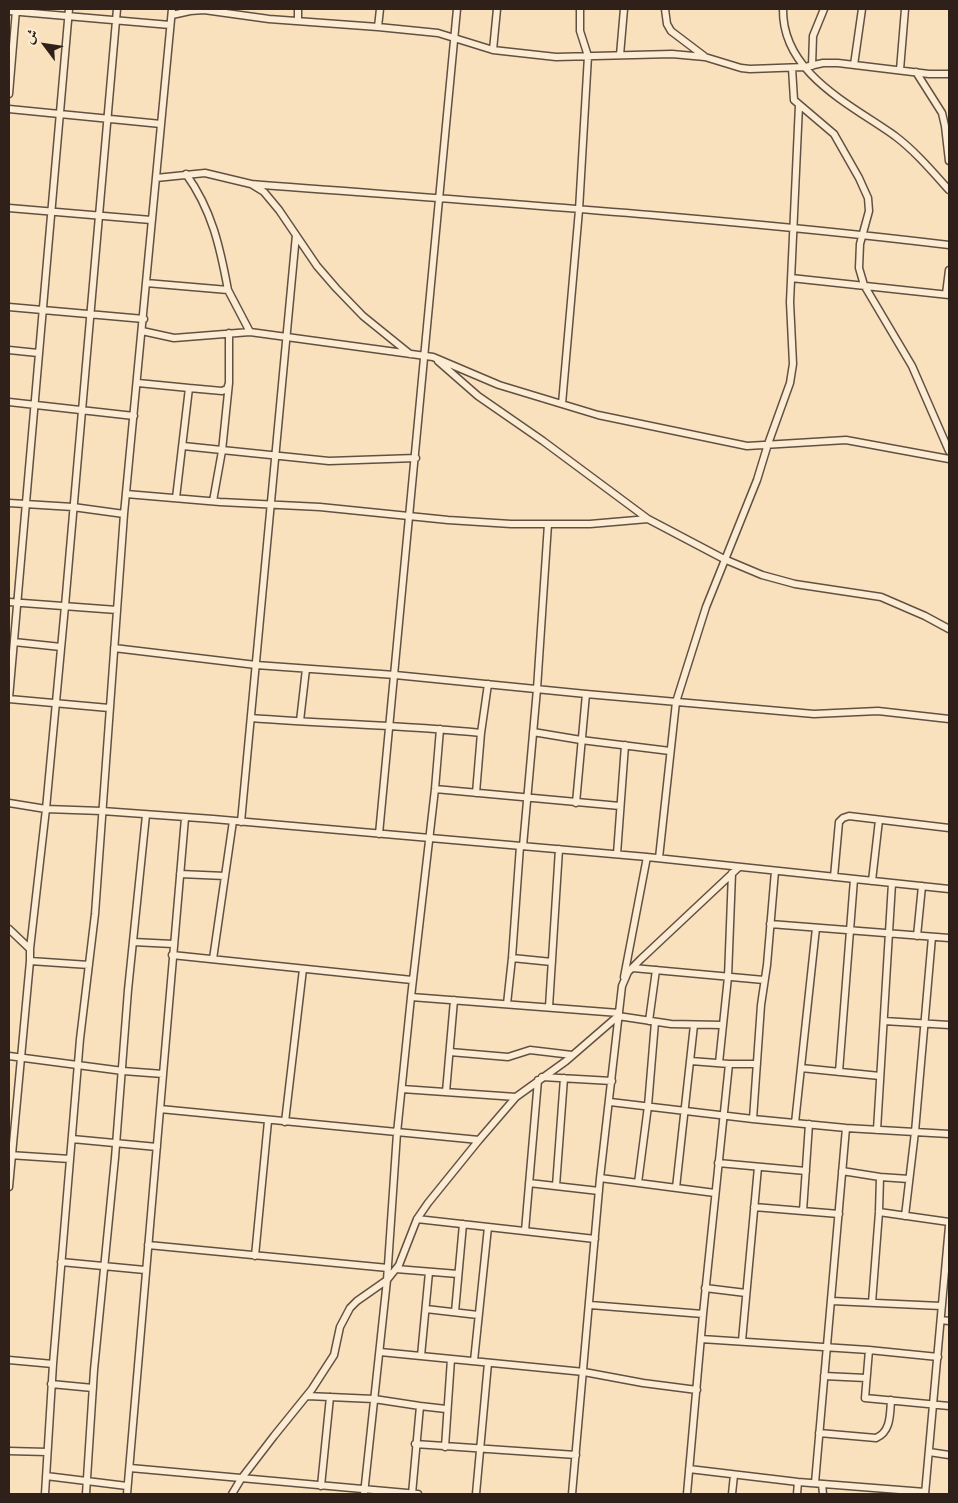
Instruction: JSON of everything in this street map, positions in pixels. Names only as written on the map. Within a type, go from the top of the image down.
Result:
[{"type":"street","points":[[69,9],[9,698],[109,708]]},
{"type":"street","points":[[9,1187],[10,1155],[46,809],[92,313],[117,9]]},
{"type":"street","points":[[298,9],[298,21]]},
{"type":"street","points":[[378,27],[380,9]]},
{"type":"street","points":[[379,834],[391,725],[457,9]]},
{"type":"street","points":[[493,50],[497,9]]},
{"type":"street","points":[[562,404],[579,210],[588,56],[580,31],[580,9]]},
{"type":"street","points":[[620,55],[624,9]]},
{"type":"street","points":[[665,9],[667,24],[671,31],[705,57]]},
{"type":"street","points":[[782,9],[782,19],[786,33],[808,66],[829,92],[915,153],[949,190]]},
{"type":"street","points":[[808,66],[813,36],[824,9]]},
{"type":"street","points":[[854,65],[862,9]]},
{"type":"street","points":[[900,70],[905,9]]},
{"type":"street","points":[[44,1494],[51,1384],[78,1065],[95,914],[124,514],[172,12],[204,10],[298,21],[438,33],[493,50],[556,57],[672,54],[705,57],[741,68],[792,68],[838,63],[949,74]]},
{"type":"street","points":[[9,94],[13,11],[170,25]]},
{"type":"street","points":[[792,68],[794,100],[834,134],[860,178],[868,198],[869,210],[867,223],[862,234],[859,268],[864,286],[912,366],[949,451]]},
{"type":"street","points":[[916,72],[942,113],[949,161]]},
{"type":"street","points":[[659,858],[676,702],[706,607],[757,480],[790,383],[793,364],[791,278],[799,105]]},
{"type":"street","points":[[9,108],[161,124]]},
{"type":"street","points":[[156,178],[205,173],[251,184],[862,234],[949,245]]},
{"type":"street","points":[[186,174],[208,211],[220,245],[228,290],[250,332]]},
{"type":"street","points":[[251,184],[264,192],[280,210],[317,266],[336,288],[363,316],[410,354]]},
{"type":"street","points":[[9,208],[152,220]]},
{"type":"street","points":[[242,822],[296,235]]},
{"type":"street","points":[[791,278],[948,294],[949,270]]},
{"type":"street","points":[[146,283],[228,290]]},
{"type":"street","points":[[9,307],[144,319]]},
{"type":"street","points":[[142,331],[174,338],[197,338],[250,332],[433,357],[499,385],[598,415],[747,446],[846,440],[949,459]]},
{"type":"street","points":[[213,501],[222,451],[230,384],[229,333]]},
{"type":"street","points":[[9,350],[38,353]]},
{"type":"street","points":[[433,357],[478,396],[648,518],[724,559],[762,575],[795,584],[882,597],[949,629]]},
{"type":"street","points":[[138,383],[222,391],[227,389],[230,384]]},
{"type":"street","points":[[176,498],[189,388]]},
{"type":"street","points":[[9,402],[134,416]]},
{"type":"street","points":[[183,446],[329,461],[416,458]]},
{"type":"street","points":[[126,494],[213,501],[271,503],[511,524],[590,524],[648,518]]},
{"type":"street","points":[[9,503],[73,507],[124,514]]},
{"type":"street","points":[[507,1004],[528,798],[548,524]]},
{"type":"street","points":[[9,602],[117,610]]},
{"type":"street","points":[[14,642],[61,647]]},
{"type":"street","points":[[114,648],[256,665],[395,675],[814,714],[878,711],[949,719]]},
{"type":"street","points":[[300,722],[306,669]]},
{"type":"street","points":[[476,793],[481,733],[488,684]]},
{"type":"street","points":[[576,802],[586,694]]},
{"type":"street","points":[[251,718],[300,722],[391,725],[481,733]]},
{"type":"street","points":[[364,1492],[387,1280],[412,980],[435,789],[440,729]]},
{"type":"street","points":[[533,732],[624,746],[670,750]]},
{"type":"street","points":[[617,854],[624,746]]},
{"type":"street","points":[[435,789],[620,806]]},
{"type":"street","points":[[9,803],[46,809],[102,811],[233,821],[617,854],[659,858],[735,870],[775,871],[949,888]]},
{"type":"street","points":[[86,1494],[93,1388],[146,815]]},
{"type":"street","points":[[834,877],[840,822],[843,818],[849,816],[949,828]]},
{"type":"street","points":[[127,1494],[185,818]]},
{"type":"street","points":[[872,881],[879,820]]},
{"type":"street","points":[[213,960],[233,821]]},
{"type":"street","points":[[549,1007],[559,849]]},
{"type":"street","points":[[572,1494],[600,1178],[610,1102],[618,1014],[647,857]]},
{"type":"street","points":[[622,986],[633,968],[735,870]]},
{"type":"street","points":[[719,1063],[728,976],[735,870]]},
{"type":"street","points":[[753,1119],[775,871]]},
{"type":"street","points":[[180,874],[225,876]]},
{"type":"street","points":[[839,1072],[854,879]]},
{"type":"street","points":[[877,1130],[892,883]]},
{"type":"street","points":[[917,936],[922,886]]},
{"type":"street","points":[[770,924],[949,938]]},
{"type":"street","points":[[796,1123],[816,928]]},
{"type":"street","points":[[9,929],[30,949]]},
{"type":"street","points":[[905,1216],[932,937]]},
{"type":"street","points":[[133,942],[173,944]]},
{"type":"street","points":[[172,955],[412,980]]},
{"type":"street","points":[[512,958],[552,962]]},
{"type":"street","points":[[30,960],[89,965]]},
{"type":"street","points":[[633,968],[764,980]]},
{"type":"street","points":[[285,1122],[304,969]]},
{"type":"street","points":[[638,1183],[648,1106],[656,970]]},
{"type":"street","points":[[411,997],[549,1007],[618,1014],[652,1021],[694,1025],[722,1025]]},
{"type":"street","points":[[446,1092],[454,1000]]},
{"type":"street","points":[[234,1493],[241,1479],[307,1396],[334,1354],[340,1327],[350,1308],[387,1280],[396,1269],[417,1220],[428,1203],[516,1097],[572,1055],[618,1014]]},
{"type":"street","points":[[884,1021],[949,1025]]},
{"type":"street","points":[[676,1188],[694,1025]]},
{"type":"street","points":[[450,1052],[508,1058],[530,1050],[572,1055]]},
{"type":"street","points":[[9,1056],[123,1071],[163,1074]]},
{"type":"street","points":[[691,1060],[728,1064],[757,1064]]},
{"type":"street","points":[[687,1494],[705,1288],[728,1064]]},
{"type":"street","points":[[801,1068],[880,1076]]},
{"type":"street","points":[[540,1078],[612,1081]]},
{"type":"street","points":[[524,1231],[540,1078]]},
{"type":"street","points":[[556,1186],[564,1078]]},
{"type":"street","points":[[402,1089],[516,1097]]},
{"type":"street","points":[[610,1102],[723,1116],[846,1128],[949,1134]]},
{"type":"street","points":[[160,1109],[479,1140]]},
{"type":"street","points":[[255,1256],[268,1121]]},
{"type":"street","points":[[803,1211],[809,1124]]},
{"type":"street","points":[[823,1494],[819,1484],[819,1433],[846,1128]]},
{"type":"street","points":[[72,1138],[157,1147]]},
{"type":"street","points":[[10,1155],[70,1159]]},
{"type":"street","points":[[718,1163],[806,1171]]},
{"type":"street","points":[[742,1342],[758,1167]]},
{"type":"street","points":[[842,1172],[909,1179]]},
{"type":"street","points":[[872,1303],[880,1177]]},
{"type":"street","points":[[600,1178],[715,1193]]},
{"type":"street","points":[[529,1184],[599,1191]]},
{"type":"street","points":[[754,1207],[839,1214]]},
{"type":"street","points":[[879,1212],[949,1222]]},
{"type":"street","points":[[417,1220],[488,1226],[595,1239]]},
{"type":"street","points":[[455,1312],[463,1224]]},
{"type":"street","points":[[474,1361],[488,1226]]},
{"type":"street","points":[[689,1469],[798,1482],[925,1493],[941,1306],[947,1270],[949,1226]]},
{"type":"street","points":[[148,1245],[388,1268]]},
{"type":"street","points":[[61,1262],[145,1270]]},
{"type":"street","points":[[396,1269],[458,1274]]},
{"type":"street","points":[[421,1356],[429,1272]]},
{"type":"street","points":[[705,1288],[746,1293]]},
{"type":"street","points":[[832,1301],[941,1306]]},
{"type":"street","points":[[590,1305],[703,1314]]},
{"type":"street","points":[[426,1309],[478,1315]]},
{"type":"street","points":[[941,1320],[949,1321]]},
{"type":"street","points":[[701,1338],[938,1357]]},
{"type":"street","points":[[869,1350],[865,1398],[949,1406]]},
{"type":"street","points":[[380,1352],[584,1372],[643,1383],[697,1390]]},
{"type":"street","points":[[445,1447],[446,1409],[451,1359]]},
{"type":"street","points":[[9,1360],[53,1364]]},
{"type":"street","points":[[476,1494],[488,1362]]},
{"type":"street","points":[[824,1376],[866,1378]]},
{"type":"street","points":[[51,1384],[93,1388]]},
{"type":"street","points":[[307,1396],[374,1399],[446,1409]]},
{"type":"street","points":[[321,1486],[330,1397]]},
{"type":"street","points":[[819,1433],[880,1437],[884,1434],[887,1427],[891,1400]]},
{"type":"street","points":[[412,1494],[415,1444],[420,1406]]},
{"type":"street","points":[[415,1444],[480,1450],[576,1455]]},
{"type":"street","points":[[9,1451],[46,1452]]},
{"type":"street","points":[[929,1452],[949,1455]]},
{"type":"street","points":[[130,1468],[321,1486],[364,1492],[418,1494]]},
{"type":"street","points":[[732,1494],[734,1475]]},
{"type":"street","points":[[46,1476],[127,1486]]},
{"type":"street","points":[[797,1494],[798,1482]]}]
